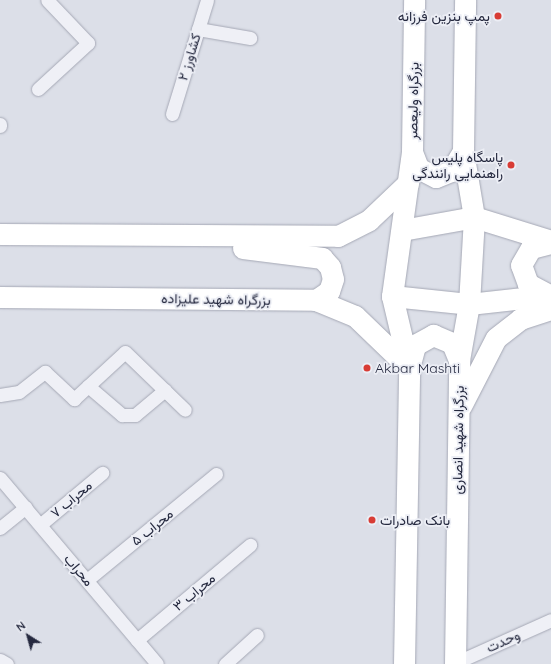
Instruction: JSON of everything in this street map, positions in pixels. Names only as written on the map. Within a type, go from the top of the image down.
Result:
[{"type":"highway","name":"بزرگراه ولیعصر","points":[[392,296],[412,152],[414,0]]},
{"type":"highway","points":[[465,0],[462,151],[474,217]]},
{"type":"highway","points":[[412,152],[418,168],[436,177],[451,171],[462,151]]},
{"type":"highway","points":[[0,234],[338,236],[369,220],[408,183]]},
{"type":"highway","points":[[402,230],[474,217],[551,242]]},
{"type":"highway","name":"بزرگراه شهید انصاری","points":[[455,663],[459,360],[469,304],[474,217]]},
{"type":"highway","points":[[201,236],[227,247],[322,258],[330,267],[333,279],[329,291],[316,300]]},
{"type":"highway","points":[[550,299],[528,284],[521,265],[531,248],[551,242]]},
{"type":"highway","points":[[404,664],[408,368],[392,296],[469,304],[550,299]]},
{"type":"highway","name":"بزرگراه شهید علیزاده","points":[[0,297],[316,300],[355,316],[408,368]]},
{"type":"highway","points":[[459,412],[496,338],[520,318],[550,299]]},
{"type":"highway","points":[[408,368],[415,345],[433,335],[452,343],[459,360]]},
{"type":"street","points":[[38,89],[88,43],[47,0]]},
{"type":"street","name":"کشاورز ۲","points":[[172,114],[207,0]]},
{"type":"street","points":[[198,28],[250,38]]},
{"type":"street","points":[[0,395],[19,392],[45,372],[74,399],[125,352],[185,410]]},
{"type":"street","points":[[88,386],[122,415],[135,415],[165,390]]},
{"type":"street","name":"محراب ۷","points":[[41,524],[102,473]]},
{"type":"street","name":"محراب ۵","points":[[87,580],[216,474]]},
{"type":"street","name":"محراب","points":[[0,478],[41,524],[157,664]]},
{"type":"street","points":[[0,528],[26,507]]},
{"type":"street","name":"محراب ۳","points":[[137,640],[250,545]]},
{"type":"street","name":"وحدت","points":[[455,663],[551,620]]},
{"type":"street","points":[[225,664],[257,635]]},
{"type":"street","points":[[0,660],[7,664]]},
{"type":"place","name":"پمپ بنزین فرزانه","points":[[498,16]]},
{"type":"place","name":"پاسگاه پلیس راهنمایی رانندگی","points":[[511,165]]},
{"type":"place","name":"Akbar Mashti","points":[[367,368]]},
{"type":"place","name":"بانک صادرات","points":[[372,520]]}]
